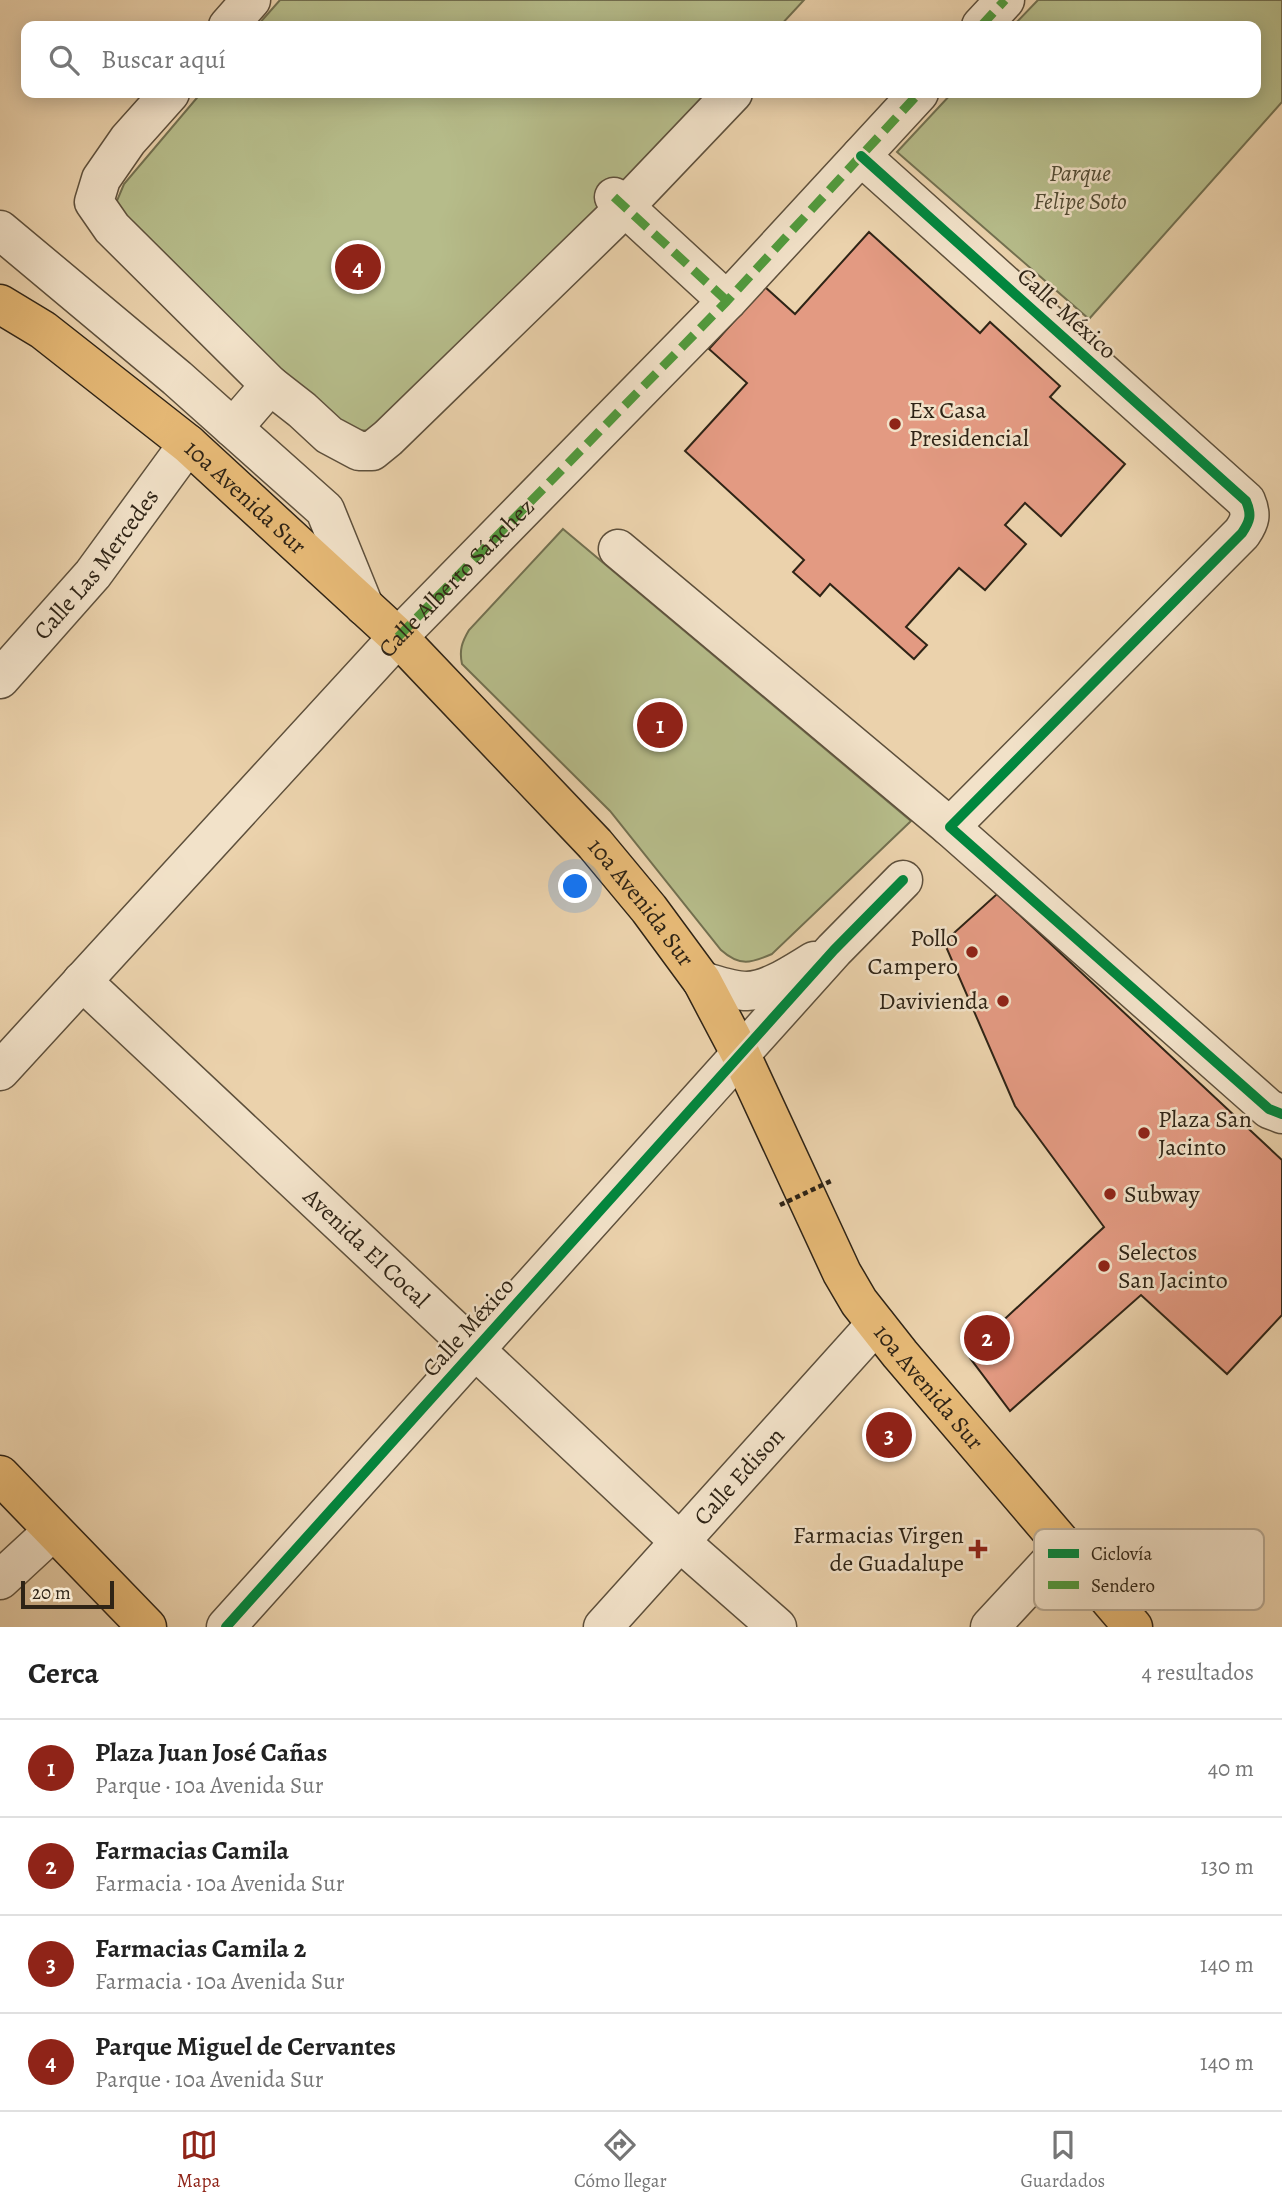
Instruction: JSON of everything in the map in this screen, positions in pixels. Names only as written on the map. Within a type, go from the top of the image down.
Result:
[{"type":"main road","name":"10a Avenida Sur","points":[[0,304],[43,330],[188,444],[398,637],[595,844],[649,909],[702,981],[741,1055],[842,1273],[859,1302],[1049,1529]]},
{"type":"main road","points":[[0,1475],[147,1627]]},
{"type":"main road","name":"10a Avenida Sur","points":[[1118,1610],[1133,1627]]},
{"type":"street","points":[[232,21],[251,0]]},
{"type":"street","points":[[986,21],[1006,0]]},
{"type":"street","points":[[166,98],[128,140],[101,179],[94,202],[112,228],[270,384],[329,435],[359,451],[372,451],[398,429],[619,202],[728,98]]},
{"type":"street","name":"Calle Alberto Sánchez","points":[[0,1071],[398,637],[727,301],[914,98]]},
{"type":"street","name":"Calle México","points":[[861,156],[1246,501],[1251,512],[1250,521],[1242,533],[950,827]]},
{"type":"street","points":[[619,202],[727,301]]},
{"type":"street","points":[[0,230],[177,378],[325,510],[363,606]]},
{"type":"street","points":[[233,428],[270,384]]},
{"type":"street","name":"Calle Las Mercedes","points":[[0,679],[93,574],[188,444]]},
{"type":"street","points":[[618,549],[950,827],[1269,1109],[1282,1114]]},
{"type":"street","points":[[702,981],[724,988],[748,991],[777,982],[834,950],[903,880]]},
{"type":"street","name":"Calle México","points":[[226,1627],[834,950]]},
{"type":"street","name":"Avenida El Cocal","points":[[82,981],[679,1541],[776,1627]]},
{"type":"street","name":"Calle Edison","points":[[603,1627],[876,1324]]},
{"type":"street","points":[[0,1580],[53,1531]]},
{"type":"street","points":[[990,1627],[1034,1579]]},
{"type":"path","points":[[779,1206],[833,1180]]},
{"type":"green space","points":[[280,0],[804,0],[785,21],[261,21]]},
{"type":"green space","name":"Parque Felipe Soto","points":[[1038,0],[1282,0],[1282,102],[1089,319],[897,152],[947,98],[1261,98],[1261,21],[1018,21]]},
{"type":"green space","points":[[197,98],[713,98],[376,431],[350,430],[257,349],[121,217],[116,203],[124,184]]},
{"type":"green space","points":[[563,529],[911,821],[772,954],[746,962],[734,959],[721,950],[610,811],[462,664],[462,646],[469,630]]},
{"type":"building","name":"Ex Casa Presidencial","points":[[869,232],[980,333],[990,322],[1060,386],[1050,397],[1125,464],[1061,536],[1025,503],[1005,525],[1026,544],[985,590],[959,568],[906,627],[927,645],[914,659],[830,584],[820,596],[793,572],[804,560],[685,451],[747,383],[709,349],[765,287],[795,314]]},
{"type":"building","name":"Plaza San Jacinto","points":[[997,894],[1282,1160],[1282,1315],[1227,1374],[1141,1295],[1010,1411],[967,1354],[1104,1227],[1015,1106],[944,942]]},
{"type":"marked path","points":[[986,21],[1005,0]]},
{"type":"marked path","points":[[398,637],[727,301],[914,98]]},
{"type":"marked path","points":[[614,197],[727,301]]},
{"type":"cycle path","points":[[861,156],[1246,501],[1249,518],[1242,533],[950,827],[1269,1109],[1282,1114]]},
{"type":"cycle path","points":[[226,1627],[834,950],[903,880]]},
{"type":"place","name":"Parque Miguel de Cervantes","points":[[358,267]]},
{"type":"place","name":"Ex Casa Presidencial","points":[[895,424]]},
{"type":"place","name":"Plaza Juan José Cañas","points":[[660,725]]},
{"type":"place","name":"Pollo Campero","points":[[972,952]]},
{"type":"place","name":"Davivienda","points":[[1003,1001]]},
{"type":"place","name":"Plaza San Jacinto","points":[[1144,1133]]},
{"type":"place","name":"Subway","points":[[1110,1194]]},
{"type":"place","name":"Selectos San Jacinto","points":[[1104,1266]]},
{"type":"place","name":"Farmacias Camila","points":[[987,1338]]},
{"type":"place","name":"Farmacias Camila 2","points":[[889,1435]]},
{"type":"place","name":"Farmacias Virgen de Guadalupe","points":[[978,1549]]}]
